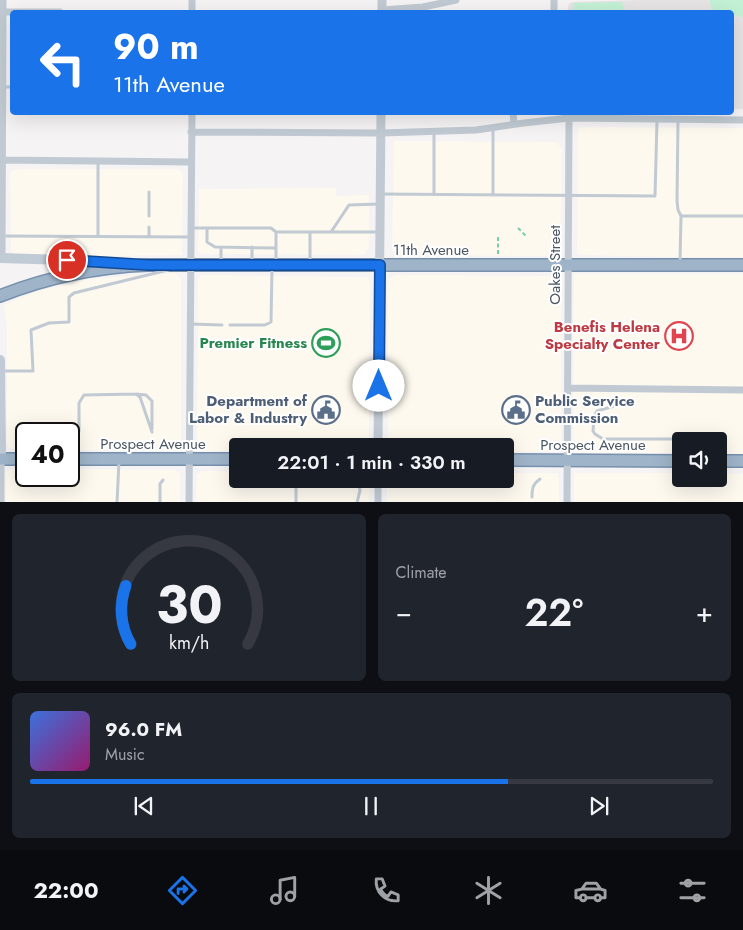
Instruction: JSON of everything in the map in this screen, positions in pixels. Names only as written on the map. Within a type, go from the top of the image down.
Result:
[{"type":"highway","name":"11th Avenue","points":[[148,265],[743,266]]},
{"type":"highway","points":[[0,296],[43,281],[72,274],[148,265]]},
{"type":"highway","points":[[1,459],[15,459]]},
{"type":"highway","name":"Prospect Avenue","points":[[80,459],[229,459]]},
{"type":"highway","name":"Prospect Avenue","points":[[514,460],[672,461]]},
{"type":"highway","points":[[727,461],[743,461]]},
{"type":"main road","name":"11th Avenue","points":[[1,258],[148,265]]},
{"type":"main road","points":[[0,360],[1,459]]},
{"type":"street","points":[[1,258],[1,12],[3,0]]},
{"type":"street","points":[[392,10],[423,7],[456,0]]},
{"type":"street","points":[[189,502],[192,115]]},
{"type":"street","points":[[378,438],[381,115]]},
{"type":"street","points":[[513,115],[514,124]]},
{"type":"street","points":[[191,132],[434,132],[476,130],[569,118],[743,120]]},
{"type":"street","name":"Oakes Street","points":[[567,502],[569,118]]},
{"type":"street","points":[[1,160],[191,162]]},
{"type":"street","points":[[568,388],[743,390]]},
{"type":"street","points":[[1,459],[1,502]]},
{"type":"street","points":[[378,488],[378,502]]},
{"type":"lane","points":[[380,194],[655,196],[657,119]]},
{"type":"lane","points":[[678,119],[677,201],[681,216],[680,265]]},
{"type":"lane","points":[[493,128],[493,195]]},
{"type":"lane","points":[[434,132],[434,194]]},
{"type":"lane","points":[[98,161],[98,236]]},
{"type":"lane","points":[[149,192],[149,216]]},
{"type":"lane","points":[[331,232],[349,205],[380,204]]},
{"type":"lane","points":[[681,216],[743,216]]},
{"type":"lane","points":[[149,227],[149,236]]},
{"type":"lane","points":[[191,228],[271,228],[276,232],[380,232]]},
{"type":"lane","points":[[207,228],[207,242],[215,247],[276,248]]},
{"type":"lane","points":[[230,325],[265,325],[271,322],[276,232]]},
{"type":"lane","points":[[310,232],[310,265]]},
{"type":"lane","points":[[2,236],[191,237]]},
{"type":"lane","points":[[221,247],[221,264]]},
{"type":"lane","points":[[252,248],[252,265]]},
{"type":"lane","points":[[0,371],[33,371],[31,330],[49,324],[69,322],[69,297],[74,293],[191,264]]},
{"type":"lane","points":[[190,324],[222,325]]},
{"type":"lane","points":[[79,422],[79,403],[84,395],[136,394],[146,395],[152,401],[152,432],[140,397],[136,394]]},
{"type":"lane","points":[[618,405],[597,411],[594,417],[593,431],[598,437],[602,439],[672,439]]},
{"type":"lane","points":[[117,502],[119,459]]},
{"type":"lane","points":[[532,497],[534,483],[540,479]]},
{"type":"lane","points":[[160,502],[160,484],[163,480]]},
{"type":"lane","points":[[296,488],[296,502]]},
{"type":"lane","points":[[357,502],[360,488]]},
{"type":"path","points":[[518,228],[526,236]]},
{"type":"path","points":[[498,236],[498,254]]},
{"type":"shaded area","points":[[709,0],[712,10],[568,10],[569,4],[572,2]]},
{"type":"shaded area","points":[[734,16],[743,18],[743,109],[734,109]]},
{"type":"shaded area","points":[[579,128],[743,128],[743,257],[581,255],[577,253],[578,133]]},
{"type":"shaded area","points":[[394,141],[556,142],[562,148],[560,255],[394,254],[392,250]]},
{"type":"shaded area","points":[[19,169],[178,169],[183,175],[182,255],[97,256],[15,254],[11,249],[10,174],[12,171]]},
{"type":"shaded area","points":[[336,188],[336,196],[369,195],[369,248],[364,255],[201,254],[198,251],[199,189]]},
{"type":"shaded area","points":[[174,273],[180,277],[181,445],[178,451],[80,450],[80,422],[15,422],[15,449],[9,448],[7,445],[7,327],[4,305],[35,292],[88,279]]},
{"type":"shaded area","points":[[574,274],[743,274],[743,454],[727,454],[727,432],[672,432],[672,453],[573,453]]},
{"type":"shaded area","points":[[202,275],[368,277],[370,284],[369,438],[229,438],[229,451],[200,450],[197,446],[198,279]]},
{"type":"shaded area","points":[[396,275],[552,276],[558,280],[561,285],[561,451],[514,452],[514,438],[388,438],[388,281]]},
{"type":"shaded area","points":[[11,469],[15,469],[15,487],[80,487],[80,469],[175,470],[180,474],[180,502],[6,502],[6,473]]},
{"type":"shaded area","points":[[201,471],[229,471],[229,488],[369,488],[369,502],[196,502],[197,475]]},
{"type":"shaded area","points":[[514,473],[557,473],[559,478],[559,502],[387,502],[387,488],[514,488]]},
{"type":"shaded area","points":[[574,473],[672,473],[672,487],[727,487],[727,474],[743,474],[743,502],[574,502]]},
{"type":"green space","points":[[709,0],[743,0],[743,18],[734,16],[734,10],[712,10]]},
{"type":"green space","points":[[622,2],[624,10],[573,10],[574,3]]},
{"type":"place","name":"Benefis Helena Specialty Center","points":[[679,336]]},
{"type":"place","name":"Premier Fitness","points":[[326,343]]},
{"type":"place","name":"Department of Labor & Industry","points":[[326,410]]},
{"type":"place","name":"Public Service Commission","points":[[516,410]]},
{"type":"route","points":[[67,260],[148,265],[380,265],[379,386]]}]
